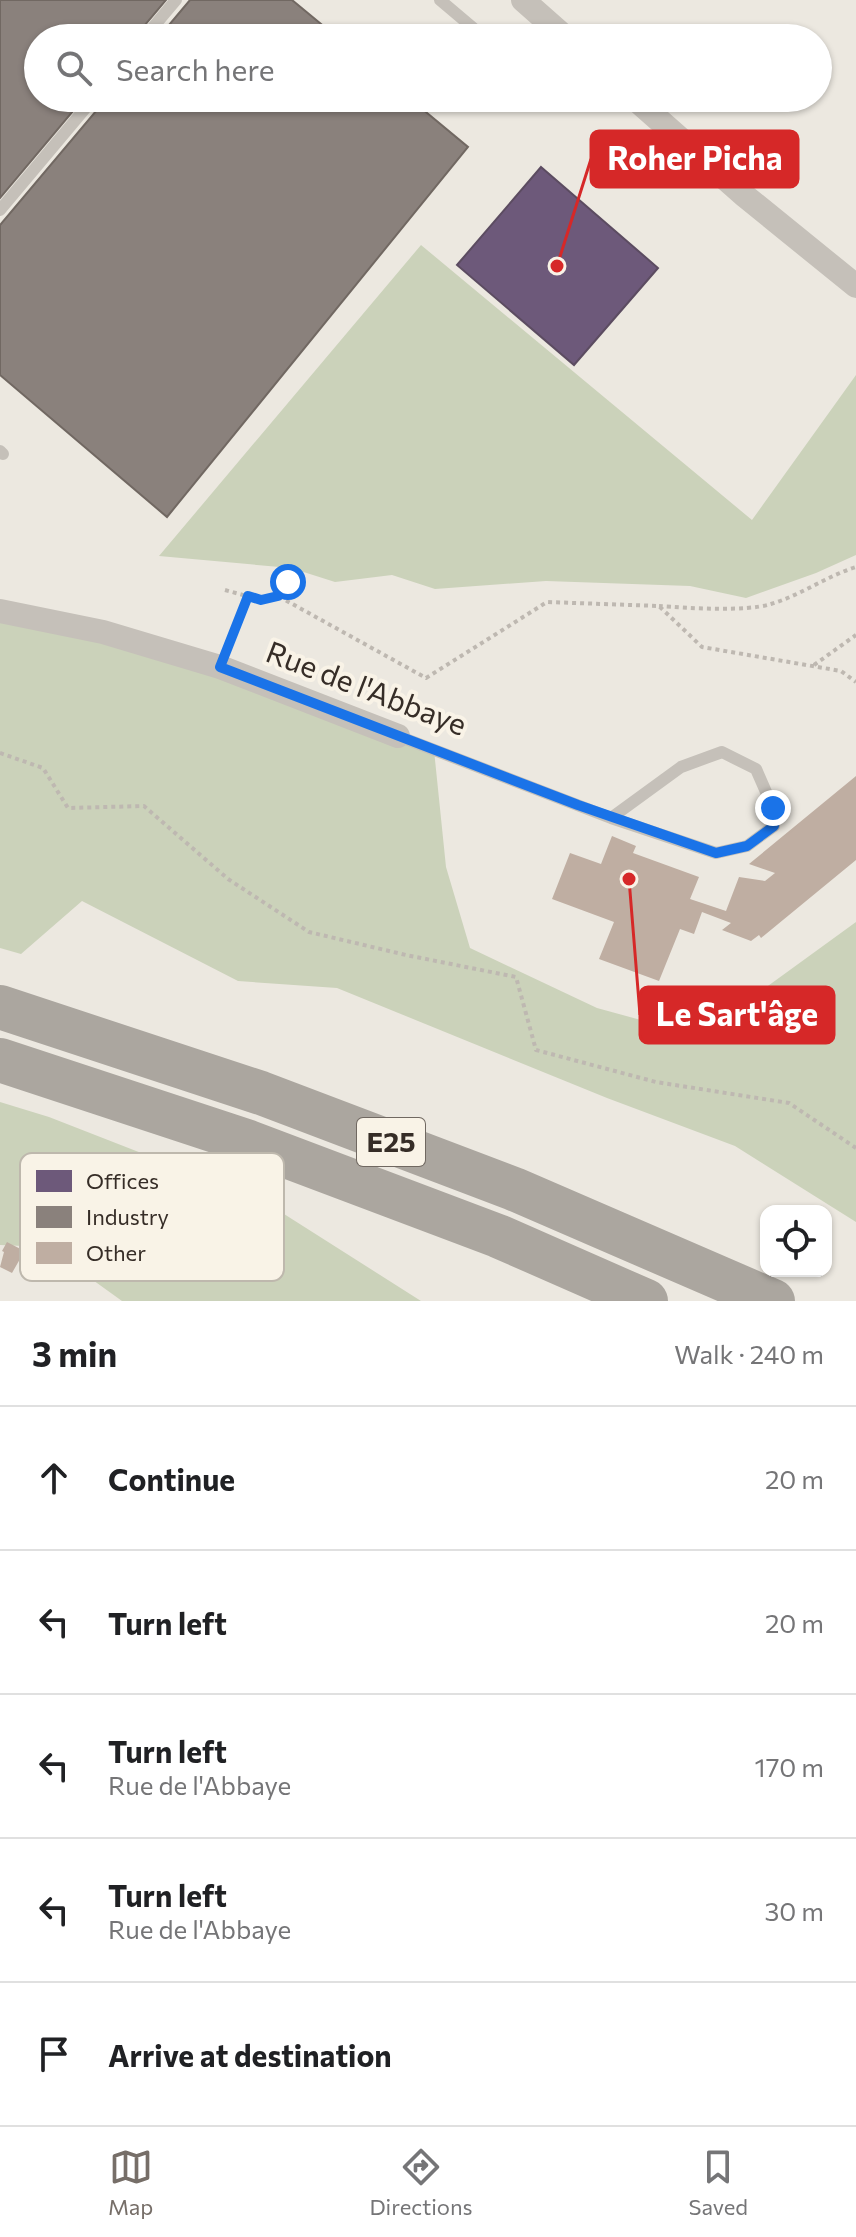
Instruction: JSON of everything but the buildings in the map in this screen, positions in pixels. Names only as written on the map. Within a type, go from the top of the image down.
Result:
[{"type":"highway","name":"E25","points":[[0,1007],[291,1104],[514,1189],[773,1301]]},
{"type":"highway","name":"E25","points":[[0,1060],[278,1153]]},
{"type":"highway","name":"E25","points":[[284,1155],[498,1236],[646,1301]]},
{"type":"street","points":[[523,0],[536,24]]},
{"type":"street","points":[[650,112],[745,196],[856,286]]},
{"type":"street","name":"Rue de l'Abbaye","points":[[0,611],[103,632],[220,667],[398,736]]},
{"type":"lane","points":[[156,24],[176,0]]},
{"type":"lane","points":[[440,0],[468,24]]},
{"type":"lane","points":[[0,210],[82,112]]},
{"type":"lane","name":"Rue de l'Abbaye","points":[[398,736],[611,818],[716,853],[747,846],[774,826],[773,808],[756,769],[722,752],[681,767],[611,818]]},
{"type":"path","points":[[278,596],[426,678],[547,602],[750,607],[771,604],[830,575],[856,567]]},
{"type":"path","points":[[225,590],[261,600],[278,596],[288,582]]},
{"type":"path","points":[[220,667],[248,596]]},
{"type":"path","points":[[659,606],[702,647],[841,671],[856,682]]},
{"type":"path","points":[[812,666],[856,635]]},
{"type":"path","points":[[0,753],[43,768],[68,808],[144,806],[228,879],[309,932],[516,977],[536,1050],[656,1082],[789,1103],[856,1148]]},
{"type":"green space","points":[[421,245],[752,520],[856,375],[856,555],[746,598],[690,586],[546,581],[435,589],[392,575],[335,582],[291,568],[159,556]]},
{"type":"green space","points":[[0,611],[103,632],[434,750],[446,867],[470,948],[597,1008],[670,1028],[735,1010],[856,922],[856,1222],[735,1146],[607,1098],[337,988],[238,981],[82,901],[21,954],[0,948]]},
{"type":"green space","points":[[0,1102],[49,1117],[141,1153],[20,1153],[20,1246],[0,1245]]},
{"type":"green space","points":[[284,1214],[421,1301],[122,1301],[94,1281],[284,1281]]},
{"type":"place","name":"Roher Picha","points":[[557,266]]},
{"type":"place","name":"Le Sart'âge","points":[[629,879]]},
{"type":"route","points":[[288,582],[278,596],[261,600],[248,596],[220,667],[611,818],[716,853],[747,846],[774,826],[773,808]]}]
